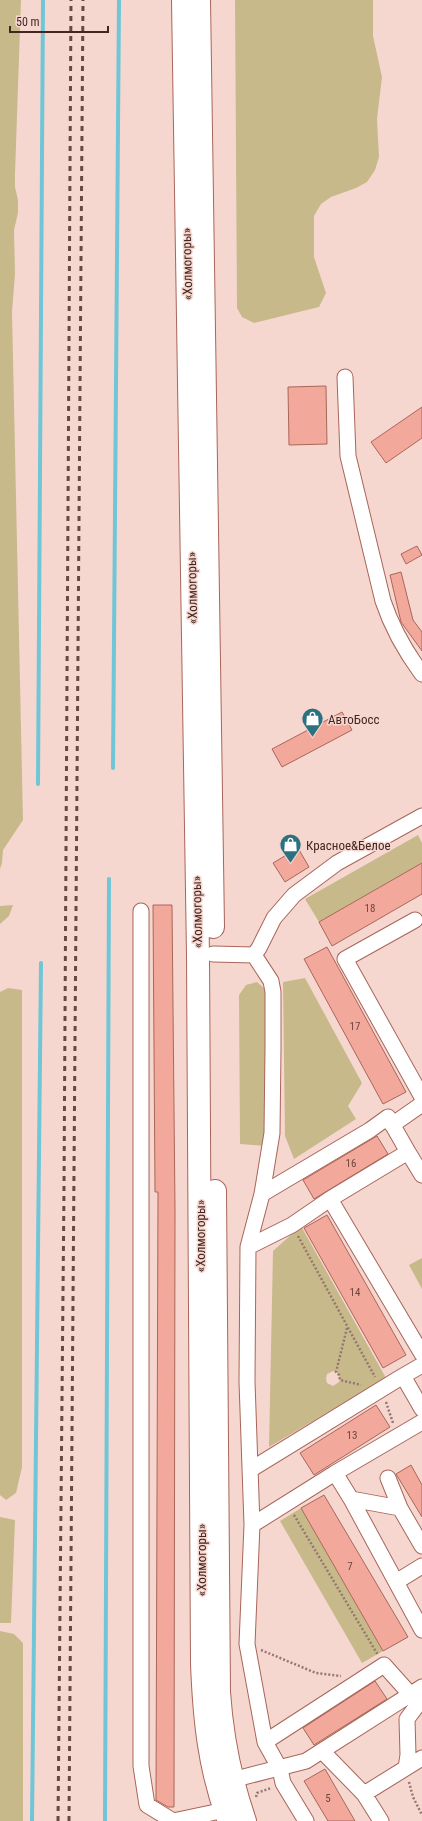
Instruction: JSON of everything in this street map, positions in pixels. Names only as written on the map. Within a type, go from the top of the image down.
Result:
[{"type":"highway","name":"«Холмогоры»","points":[[183,0],[198,963],[202,1663],[204,1709],[208,1748],[227,1815]]},
{"type":"highway","name":"«Холмогоры»","points":[[199,0],[213,954],[218,1664],[221,1719],[232,1780],[250,1812]]},
{"type":"street","points":[[345,377],[348,456],[383,601],[391,625],[422,674]]},
{"type":"street","points":[[254,955],[260,948],[274,918],[294,895],[337,863],[421,820]]},
{"type":"street","points":[[141,910],[141,1766],[147,1805],[162,1817],[173,1821],[227,1815]]},
{"type":"street","points":[[420,922],[346,959],[422,1097]]},
{"type":"street","points":[[213,954],[254,955]]},
{"type":"street","points":[[254,955],[271,981],[273,992],[272,1133],[262,1194],[248,1247],[247,1382],[252,1525],[248,1644],[265,1742],[306,1821]]},
{"type":"street","points":[[392,1125],[422,1104]]},
{"type":"street","points":[[262,1194],[370,1130],[388,1117],[422,1175]]},
{"type":"street","points":[[248,1247],[292,1225],[330,1199],[408,1152]]},
{"type":"street","points":[[330,1199],[422,1354]]},
{"type":"street","points":[[250,1470],[422,1365]]},
{"type":"street","points":[[403,1376],[422,1408]]},
{"type":"street","points":[[252,1525],[335,1473],[422,1422]]},
{"type":"street","points":[[335,1473],[351,1499],[422,1630]]},
{"type":"street","points":[[388,1478],[400,1508],[422,1546]]},
{"type":"street","points":[[351,1499],[400,1508]]},
{"type":"street","points":[[396,1582],[422,1566]]},
{"type":"street","points":[[265,1742],[384,1665],[418,1691],[419,1703],[407,1719],[408,1755],[406,1768]]},
{"type":"street","points":[[232,1780],[282,1776],[418,1691]]},
{"type":"street","points":[[322,1751],[364,1794],[380,1821]]},
{"type":"street","points":[[364,1794],[422,1758]]},
{"type":"path","points":[[292,1225],[381,1390],[393,1420],[391,1440]]},
{"type":"path","points":[[348,1328],[336,1372],[339,1375],[340,1380],[381,1390]]},
{"type":"path","points":[[287,1503],[384,1665]]},
{"type":"path","points":[[248,1644],[316,1673],[341,1676],[348,1674]]},
{"type":"path","points":[[406,1768],[413,1797],[422,1815]]},
{"type":"path","points":[[250,1812],[257,1793],[282,1776]]},
{"type":"shaded area","points":[[0,0],[21,0],[15,174],[18,213],[14,230],[15,274],[12,312],[23,820],[3,850],[0,869]]},
{"type":"shaded area","points":[[235,0],[373,0],[373,36],[382,77],[377,119],[379,157],[375,170],[367,182],[356,188],[331,197],[321,204],[314,216],[314,257],[326,293],[319,307],[254,323],[242,317],[237,308]]},
{"type":"shaded area","points":[[418,835],[422,843],[422,863],[319,922],[305,899]]},
{"type":"shaded area","points":[[13,905],[9,916],[0,924],[0,906]]},
{"type":"shaded area","points":[[305,978],[362,1083],[348,1106],[356,1119],[294,1159],[285,1136],[283,982]]},
{"type":"shaded area","points":[[257,982],[266,990],[266,1146],[240,1144],[239,995],[246,985]]},
{"type":"shaded area","points":[[8,988],[22,990],[22,1467],[16,1493],[6,1500],[0,1495],[0,992]]},
{"type":"shaded area","points":[[301,1226],[386,1378],[269,1447],[273,1251]],"holes":[[[333,1371],[340,1377],[339,1382],[333,1386],[327,1383],[326,1379],[327,1374]]]},
{"type":"shaded area","points":[[422,1258],[422,1289],[409,1265]]},
{"type":"shaded area","points":[[301,1508],[383,1651],[362,1663],[280,1521]]},
{"type":"shaded area","points":[[0,1517],[15,1520],[11,1623],[0,1623]]},
{"type":"shaded area","points":[[0,1631],[14,1634],[23,1643],[23,1821],[0,1821]]},
{"type":"building","points":[[326,386],[327,444],[289,445],[288,387]]},
{"type":"building","points":[[422,407],[422,438],[386,463],[371,442]]},
{"type":"building","points":[[417,546],[422,555],[406,564],[401,554]]},
{"type":"building","points":[[401,572],[413,620],[422,632],[422,651],[401,622],[390,575]]},
{"type":"building","name":"АвтоБосс","points":[[342,712],[352,730],[282,767],[272,749]]},
{"type":"building","name":"Красное&Белое","points":[[298,848],[309,867],[285,882],[273,863]]},
{"type":"building","points":[[422,863],[422,894],[332,946],[319,922]]},
{"type":"building","points":[[153,905],[172,905],[175,1210],[174,1807],[168,1807],[156,1800],[158,1192],[155,1192]]},
{"type":"building","points":[[327,947],[406,1092],[383,1104],[304,959]]},
{"type":"building","points":[[377,1136],[388,1154],[314,1199],[303,1180]]},
{"type":"building","points":[[327,1215],[406,1355],[383,1368],[304,1228]]},
{"type":"building","points":[[376,1405],[390,1427],[314,1475],[300,1453]]},
{"type":"building","points":[[411,1465],[422,1485],[422,1517],[396,1474]]},
{"type":"building","points":[[324,1495],[408,1637],[383,1651],[301,1508]]},
{"type":"building","points":[[375,1681],[387,1699],[314,1745],[303,1728]]},
{"type":"building","points":[[325,1769],[355,1821],[328,1821],[304,1781]]},
{"type":"waterway","points":[[38,784],[43,0]]},
{"type":"waterway","points":[[113,768],[119,0]]},
{"type":"waterway","points":[[105,1821],[109,879]]},
{"type":"waterway","points":[[32,1821],[41,963]]},
{"type":"railway","points":[[58,1821],[64,1188],[71,0]]},
{"type":"railway","points":[[69,1821],[83,0]]},
{"type":"place","name":"АвтоБосс","points":[[312,738]]},
{"type":"place","name":"Красное&Белое","points":[[291,864]]}]
